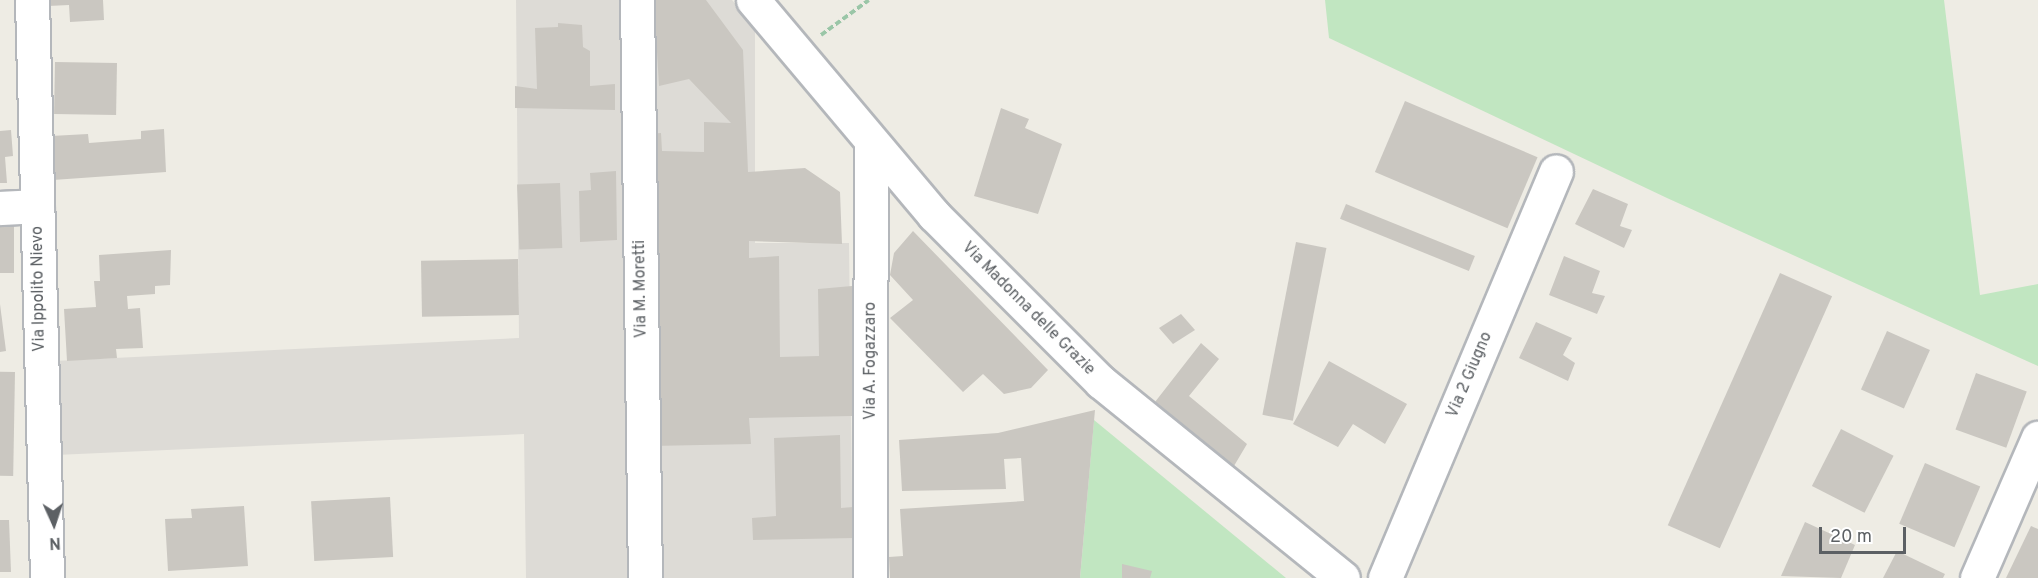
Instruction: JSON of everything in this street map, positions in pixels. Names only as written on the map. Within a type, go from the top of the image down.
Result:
[{"type":"street","name":"Via Ippolito Nievo","points":[[32,0],[46,578]]},
{"type":"street","name":"Via M. Moretti","points":[[637,0],[645,578]]},
{"type":"street","name":"Via Madonna delle Grazie","points":[[753,0],[871,143],[934,215],[1101,382],[1343,578]]},
{"type":"street","name":"Via A. Fogazzaro","points":[[870,578],[871,143]]},
{"type":"street","name":"Via 2 Giugno","points":[[1384,578],[1556,172]]},
{"type":"street","points":[[0,208],[37,206]]},
{"type":"street","points":[[1977,578],[2038,438]]},
{"type":"path","points":[[796,53],[869,0]]},
{"type":"shaded area","points":[[516,0],[732,0],[755,27],[755,243],[849,243],[853,578],[526,578],[524,434],[56,455],[54,361],[519,338]]},
{"type":"green space","points":[[1325,0],[1944,0],[1980,295],[2038,284],[2038,366],[1667,198],[1329,38]]},
{"type":"green space","points":[[1094,420],[1286,578],[1080,578]]},
{"type":"building","points":[[47,0],[103,0],[104,20],[70,22],[69,5],[48,6]]},
{"type":"building","points":[[654,0],[706,0],[743,50],[748,172],[805,168],[840,192],[842,244],[749,241],[749,258],[779,256],[780,357],[819,356],[818,289],[852,286],[852,416],[749,418],[751,444],[651,446],[648,134],[661,133],[662,151],[704,152],[704,122],[731,123],[689,79],[659,86]]},
{"type":"building","points":[[558,23],[582,25],[583,47],[590,51],[590,86],[615,84],[615,110],[515,108],[515,86],[537,89],[535,28],[558,27]]},
{"type":"building","points":[[55,62],[117,63],[116,115],[54,114]]},
{"type":"building","points":[[1405,101],[1538,157],[1507,228],[1375,172]]},
{"type":"building","points":[[1001,108],[1029,119],[1025,128],[1062,144],[1038,214],[974,196]]},
{"type":"building","points":[[164,129],[166,172],[53,180],[51,136],[88,134],[89,143],[141,139],[141,131]]},
{"type":"building","points":[[11,130],[13,156],[5,157],[7,183],[0,183],[0,131]]},
{"type":"building","points":[[616,171],[617,240],[580,242],[579,191],[591,190],[590,173]]},
{"type":"building","points":[[560,183],[562,248],[519,249],[517,185]]},
{"type":"building","points":[[1593,189],[1628,204],[1620,226],[1632,230],[1624,248],[1575,224]]},
{"type":"building","points":[[1346,204],[1475,256],[1469,271],[1340,219]]},
{"type":"building","points":[[0,221],[14,221],[14,273],[0,273]]},
{"type":"building","points":[[913,231],[1048,370],[1031,388],[1004,394],[983,374],[963,392],[890,318],[913,300],[890,275],[894,253]]},
{"type":"building","points":[[1296,242],[1326,248],[1293,421],[1262,415]]},
{"type":"building","points":[[171,250],[170,285],[155,286],[155,294],[127,296],[128,309],[140,308],[143,348],[116,349],[117,358],[67,361],[64,309],[96,307],[94,281],[100,281],[99,255]]},
{"type":"building","points":[[1564,256],[1600,271],[1592,293],[1605,296],[1597,314],[1549,295]]},
{"type":"building","points":[[518,259],[519,315],[422,317],[421,261]]},
{"type":"building","points":[[1780,273],[1832,296],[1720,548],[1668,525]]},
{"type":"building","points":[[0,304],[6,351],[0,352]]},
{"type":"building","points":[[1181,314],[1195,330],[1173,344],[1159,328]]},
{"type":"building","points":[[1536,322],[1572,338],[1563,355],[1575,363],[1568,381],[1519,358]]},
{"type":"building","points":[[1887,331],[1930,350],[1904,409],[1861,389]]},
{"type":"building","points":[[1201,343],[1219,359],[1189,396],[1247,444],[1231,471],[1155,402]]},
{"type":"building","points":[[1329,361],[1407,404],[1385,444],[1353,424],[1338,447],[1293,424]]},
{"type":"building","points":[[0,372],[15,372],[13,476],[0,476]]},
{"type":"building","points":[[1976,373],[2027,391],[2006,448],[1955,429]]},
{"type":"building","points":[[1095,410],[1080,578],[890,578],[889,557],[903,556],[900,509],[1024,501],[1021,458],[1004,459],[1006,489],[902,491],[899,440],[998,433]]},
{"type":"building","points":[[1841,429],[1894,456],[1865,513],[1812,486]]},
{"type":"building","points":[[840,435],[841,508],[853,507],[854,538],[753,540],[752,518],[776,516],[774,438]]},
{"type":"building","points":[[1925,463],[1980,486],[1954,547],[1899,524]]},
{"type":"building","points":[[390,497],[393,557],[314,561],[311,501]]},
{"type":"building","points":[[244,506],[248,566],[168,571],[165,519],[192,518],[191,509]]},
{"type":"building","points":[[0,520],[9,520],[11,572],[0,572]]},
{"type":"building","points":[[1805,522],[1855,545],[1841,578],[1781,576]]},
{"type":"building","points":[[2031,526],[2038,529],[2038,578],[2006,578]]},
{"type":"building","points":[[1897,551],[1945,574],[1943,578],[1883,578]]},
{"type":"building","points":[[1122,564],[1152,571],[1150,578],[1122,578]]}]
